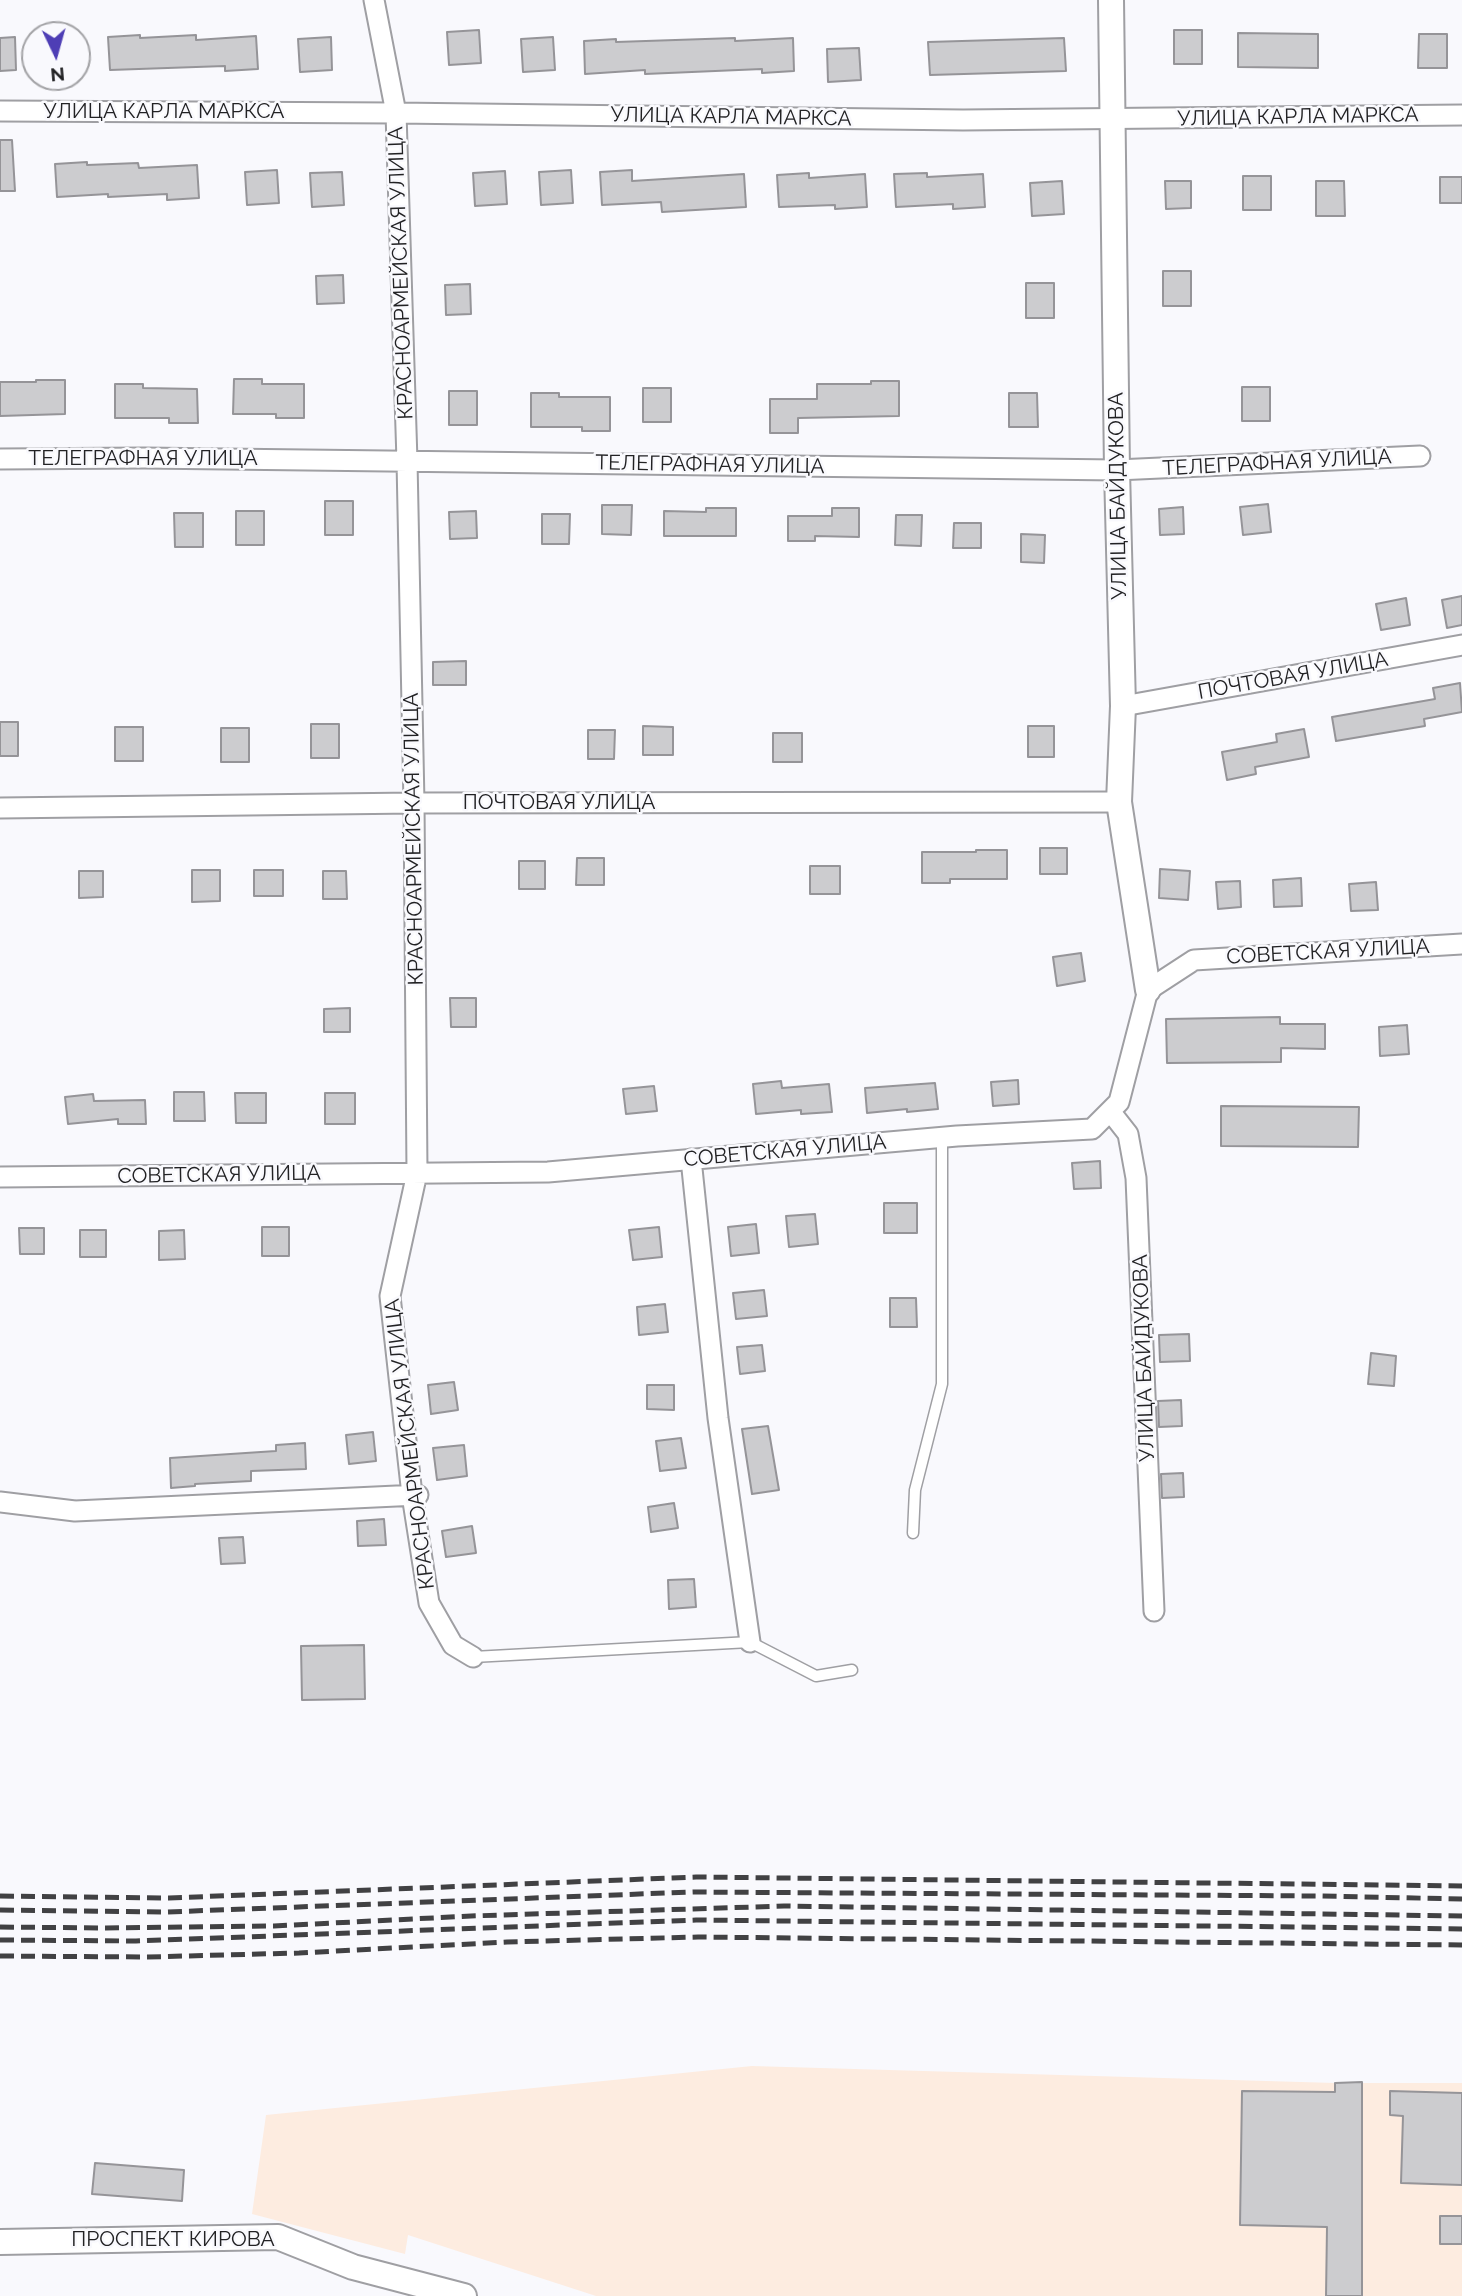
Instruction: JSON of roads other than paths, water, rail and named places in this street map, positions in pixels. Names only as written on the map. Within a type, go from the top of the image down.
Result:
[{"type":"street","name":"КРАСНОАРМЕЙСКАЯ УЛИЦА","points":[[374,0],[396,113],[414,803],[417,1173],[390,1296],[429,1604],[453,1645],[474,1657]]},
{"type":"street","name":"УЛИЦА БАЙДУКОВА","points":[[1111,0],[1123,706],[1119,802],[1147,990]]},
{"type":"street","name":"УЛИЦА КАРЛА МАРКСА","points":[[0,111],[963,120],[1462,115]]},
{"type":"street","name":"ТЕЛЕГРАФНАЯ УЛИЦА","points":[[0,459],[144,458],[1117,470],[1420,456]]},
{"type":"street","name":"ПОЧТОВАЯ УЛИЦА","points":[[1123,706],[1462,645]]},
{"type":"street","name":"ПОЧТОВАЯ УЛИЦА","points":[[0,808],[414,803],[1119,802]]},
{"type":"street","name":"СОВЕТСКАЯ УЛИЦА","points":[[1147,990],[1194,960],[1462,944]]},
{"type":"street","points":[[1110,1111],[1119,1102],[1147,990]]},
{"type":"street","name":"УЛИЦА БАЙДУКОВА","points":[[1110,1111],[1128,1134],[1136,1178],[1154,1611]]},
{"type":"street","name":"СОВЕТСКАЯ УЛИЦА","points":[[0,1177],[548,1172],[942,1137],[1092,1129],[1110,1111]]},
{"type":"street","points":[[691,1159],[718,1418],[750,1642]]},
{"type":"street","points":[[0,1502],[75,1511],[415,1495]]},
{"type":"street","name":"ПРОСПЕКТ КИРОВА","points":[[0,2242],[278,2237],[353,2267],[464,2296]]},
{"type":"lane","points":[[913,1533],[915,1490],[942,1384],[942,1137]]},
{"type":"lane","points":[[474,1657],[750,1642],[816,1675],[852,1670]]},
{"type":"railway","points":[[0,1896],[169,1898],[696,1877],[1462,1886]]},
{"type":"railway","points":[[0,1910],[166,1912],[693,1892],[1462,1899]]},
{"type":"railway","points":[[0,1927],[274,1926],[471,1916],[784,1906],[1462,1916]]},
{"type":"railway","points":[[0,1940],[136,1941],[696,1920],[1462,1929]]},
{"type":"railway","points":[[0,1956],[147,1957],[299,1953],[507,1942],[698,1937],[1462,1945]]}]
